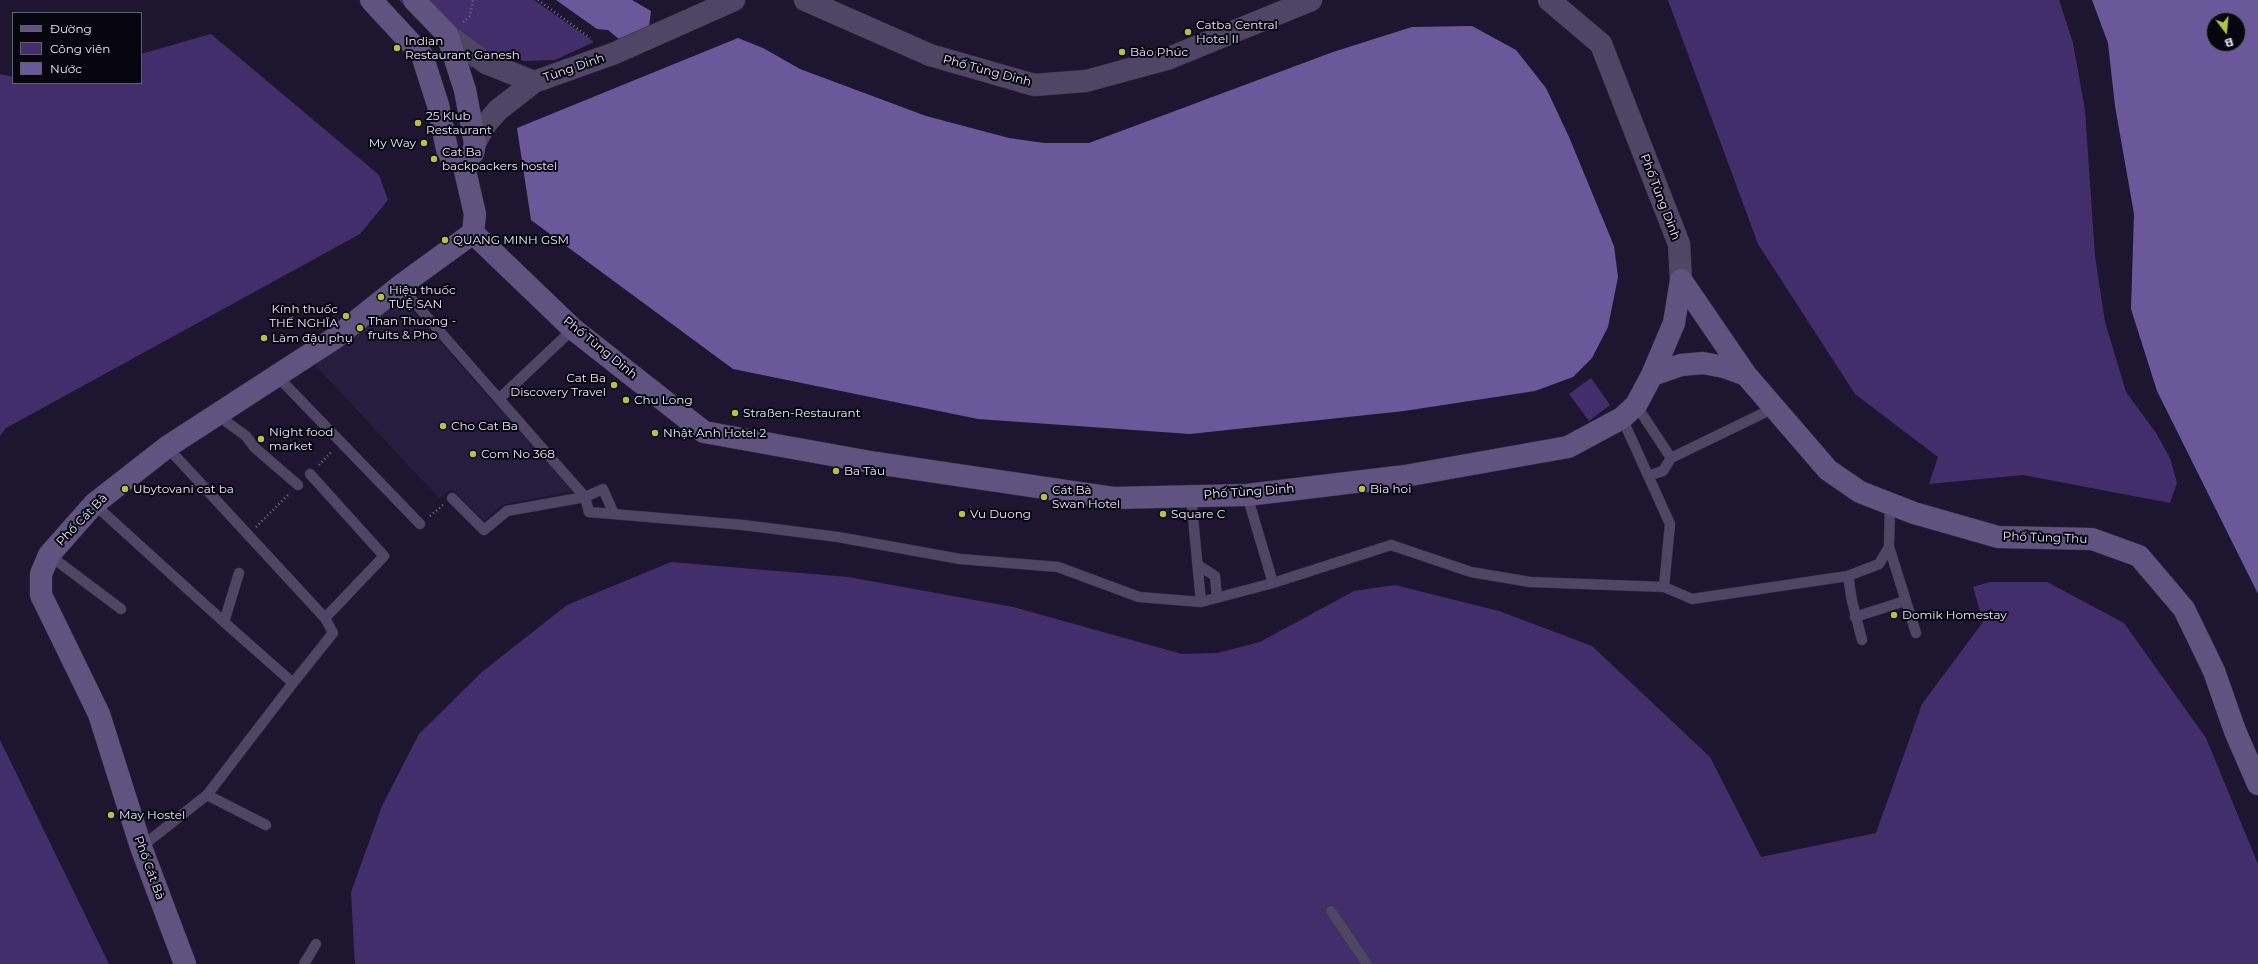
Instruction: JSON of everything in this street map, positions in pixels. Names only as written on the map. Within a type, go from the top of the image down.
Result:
[{"type":"main road","points":[[371,0],[422,55],[438,105],[447,149],[451,157],[463,162]]},
{"type":"main road","points":[[414,0],[447,34],[465,90],[475,143],[473,153],[463,162]]},
{"type":"main road","points":[[422,55],[447,34]]},
{"type":"main road","points":[[463,162],[475,214],[473,232]]},
{"type":"main road","name":"Phố Tùng Dinh","points":[[473,232],[573,329],[704,432],[876,463],[1112,498],[1247,495],[1405,476],[1568,447],[1629,411],[1652,375],[1674,323],[1681,280]]},
{"type":"main road","name":"Phố Cát Bà","points":[[186,964],[141,847],[99,714],[41,595],[41,574],[49,555],[94,504],[167,447],[335,338],[400,286],[473,232]]},
{"type":"main road","name":"Phố Tùng Thu","points":[[1681,280],[1746,375],[1776,407],[1828,470],[1860,492],[1890,505],[1998,537],[2092,539],[2139,556],[2184,609],[2214,671],[2235,731],[2258,784]]},
{"type":"main road","points":[[1652,375],[1681,365],[1704,363],[1724,367],[1746,375]]},
{"type":"street","name":"Tùng Dinh","points":[[475,143],[485,125],[498,110],[534,82],[615,53],[663,33],[734,0]]},
{"type":"street","name":"Phố Tùng Dinh","points":[[805,0],[930,55],[1034,85],[1086,81],[1167,59],[1311,0]]},
{"type":"street","name":"Phố Tùng Dinh","points":[[1549,0],[1601,44],[1679,244],[1681,280]]},
{"type":"street","name":"Tùng Dinh","points":[[447,34],[486,62],[534,82]]},
{"type":"lane","points":[[400,286],[585,496],[589,512],[743,525],[838,537],[960,559],[1058,567],[1138,597],[1201,602],[1273,583],[1391,545],[1472,572],[1530,582],[1664,587],[1692,599],[1848,576],[1879,564],[1889,547]]},
{"type":"lane","points":[[499,399],[573,329]]},
{"type":"lane","points":[[277,376],[420,524]]},
{"type":"lane","points":[[1648,476],[1663,471],[1671,458],[1776,407]]},
{"type":"lane","points":[[1629,411],[1671,458]]},
{"type":"lane","points":[[1629,411],[1648,476],[1670,524],[1664,587]]},
{"type":"lane","points":[[217,415],[246,436],[254,447],[298,485]]},
{"type":"lane","points":[[141,847],[207,795],[333,633],[325,618],[167,447]]},
{"type":"lane","points":[[310,474],[384,556],[325,618]]},
{"type":"lane","points":[[452,498],[484,530],[507,511],[585,496],[603,489],[614,514]]},
{"type":"lane","points":[[1247,495],[1273,583]]},
{"type":"lane","points":[[1191,496],[1201,602]]},
{"type":"lane","points":[[94,504],[293,683]]},
{"type":"lane","points":[[1890,505],[1889,547],[1916,633]]},
{"type":"lane","points":[[49,555],[121,609]]},
{"type":"lane","points":[[1198,565],[1215,576],[1217,598]]},
{"type":"lane","points":[[224,622],[239,573]]},
{"type":"lane","points":[[1848,576],[1855,617],[1862,640]]},
{"type":"lane","points":[[1855,617],[1905,601]]},
{"type":"lane","points":[[207,795],[266,824]]},
{"type":"lane","points":[[1331,911],[1367,964]]},
{"type":"lane","points":[[304,964],[316,944]]},
{"type":"path","points":[[447,34],[470,16],[474,0]]},
{"type":"path","points":[[538,0],[590,38]]},
{"type":"path","points":[[420,524],[452,498]]},
{"type":"shaded area","name":"Cho Cat Ba","points":[[402,299],[572,491],[502,505],[484,521],[452,489],[439,498],[313,363]]},
{"type":"green space","points":[[399,0],[534,0],[594,42],[555,60],[525,61],[493,55],[471,68]]},
{"type":"green space","points":[[1668,0],[2059,0],[2073,43],[2085,110],[2095,256],[2105,322],[2126,392],[2156,433],[2170,458],[2177,483],[2170,503],[2023,475],[1929,484],[1938,457],[1855,394],[1758,244]]},
{"type":"green space","points":[[211,34],[379,175],[388,200],[360,234],[6,428],[0,436],[0,74],[12,77],[12,84],[142,84],[142,54]]},
{"type":"green space","points":[[1591,378],[1610,405],[1589,421],[1569,394]]},
{"type":"green space","points":[[671,562],[848,577],[1013,607],[1182,654],[1217,653],[1260,642],[1354,591],[1395,585],[1499,611],[1592,646],[1710,757],[1761,857],[1876,833],[1922,704],[1983,622],[1973,587],[1990,582],[2047,582],[2124,623],[2206,738],[2258,864],[2258,964],[355,964],[351,892],[382,806],[419,734],[482,672],[567,605]]},
{"type":"green space","points":[[0,740],[109,964],[0,964]]},
{"type":"water","points":[[556,0],[632,0],[651,11],[649,27],[619,39],[608,30],[597,29]]},
{"type":"water","points":[[2092,0],[2258,0],[2258,594],[2157,391],[2131,309],[2134,214],[2115,106],[2108,43]]},
{"type":"water","points":[[1472,26],[1516,50],[1546,88],[1569,137],[1614,246],[1618,277],[1608,327],[1592,358],[1573,377],[1535,391],[1404,411],[1190,434],[978,419],[733,369],[531,220],[517,128],[738,38],[763,48],[800,69],[926,116],[1009,138],[1044,143],[1089,143],[1333,52],[1412,27]]},
{"type":"place","name":"Catba Central Hotel II","points":[[1188,32]]},
{"type":"place","name":"Indian Restaurant Ganesh","points":[[397,48]]},
{"type":"place","name":"Bảo Phúc","points":[[1122,52]]},
{"type":"place","name":"25 Klub Restaurant","points":[[418,123]]},
{"type":"place","name":"My Way","points":[[424,143]]},
{"type":"place","name":"Cat Ba backpackers hostel","points":[[434,159]]},
{"type":"place","name":"QUANG MINH GSM","points":[[445,240]]},
{"type":"place","name":"Hiệu thuốc TUỆ SAN","points":[[381,297]]},
{"type":"place","name":"Kính thuốc THẾ NGHĨA","points":[[346,316]]},
{"type":"place","name":"Than Thuong - fruits & Pho","points":[[360,328]]},
{"type":"place","name":"Làm đậu phụ","points":[[264,338]]},
{"type":"place","name":"Cat Ba Discovery Travel","points":[[614,385]]},
{"type":"place","name":"Chu Long","points":[[626,400]]},
{"type":"place","name":"Straßen-Restaurant","points":[[735,413]]},
{"type":"place","name":"Cho Cat Ba","points":[[443,426]]},
{"type":"place","name":"Nhật Anh Hotel 2","points":[[655,433]]},
{"type":"place","name":"Night food market","points":[[261,439]]},
{"type":"place","name":"Com No 368","points":[[473,454]]},
{"type":"place","name":"Ba Tàu","points":[[836,471]]},
{"type":"place","name":"Ubytovani cat ba","points":[[125,489]]},
{"type":"place","name":"Bia hoi","points":[[1362,489]]},
{"type":"place","name":"Cát Bà Swan Hotel","points":[[1044,497]]},
{"type":"place","name":"Vu Duong","points":[[962,514]]},
{"type":"place","name":"Square C","points":[[1163,514]]},
{"type":"place","name":"Domik Homestay","points":[[1894,615]]},
{"type":"place","name":"May Hostel","points":[[111,815]]}]
